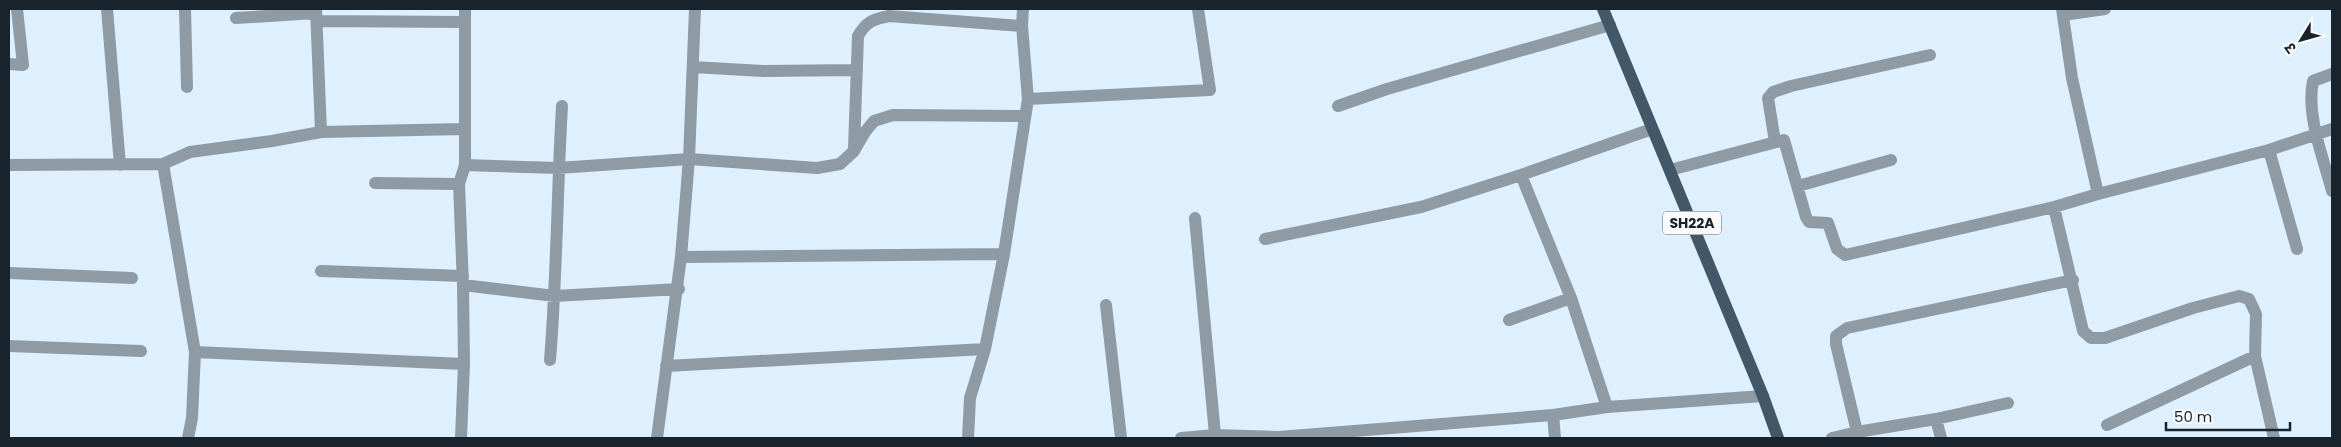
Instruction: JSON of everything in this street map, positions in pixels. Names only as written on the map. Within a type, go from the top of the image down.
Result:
[{"type":"main road","name":"SH22A","points":[[1604,9],[1763,396],[1778,438]]},
{"type":"street","points":[[9,64],[23,65],[17,9]]},
{"type":"street","points":[[107,9],[120,165]]},
{"type":"street","points":[[185,9],[187,87]]},
{"type":"street","points":[[461,438],[464,364],[459,184],[465,165],[463,130],[465,9]]},
{"type":"street","points":[[657,438],[682,257],[689,159],[695,9]]},
{"type":"street","points":[[968,438],[970,398],[985,349],[1004,254],[1028,99],[1022,26],[1023,9]]},
{"type":"street","points":[[1028,99],[1210,90],[1198,9]]},
{"type":"street","points":[[2098,194],[2072,78],[2063,12],[2105,9]]},
{"type":"street","points":[[236,18],[316,14],[465,22]]},
{"type":"street","points":[[316,14],[321,132]]},
{"type":"street","points":[[854,151],[858,36],[864,25],[872,19],[889,16],[1022,26]]},
{"type":"street","points":[[1338,106],[1387,89],[1610,25]]},
{"type":"street","points":[[1775,142],[1768,98],[1773,92],[1791,86],[1930,55]]},
{"type":"street","points":[[693,67],[764,71],[857,70]]},
{"type":"street","points":[[2332,74],[2313,80],[2310,94],[2317,133],[2332,191]]},
{"type":"street","points":[[550,360],[555,296],[558,168],[562,106]]},
{"type":"street","points":[[465,165],[558,168],[689,159],[817,168],[840,164],[854,151],[874,121],[893,115],[1024,116]]},
{"type":"street","points":[[1265,239],[1421,207],[1521,175],[1652,128]]},
{"type":"street","points":[[9,166],[163,164],[190,152],[272,141],[321,132],[463,130]]},
{"type":"street","points":[[1670,170],[1784,140],[1806,218],[1809,222],[1828,223],[1837,249],[1845,255],[2054,207],[2269,150],[2317,133],[2332,130]]},
{"type":"street","points":[[2269,150],[2297,248]]},
{"type":"street","points":[[1798,186],[1891,160]]},
{"type":"street","points":[[163,164],[195,352],[192,418],[188,438]]},
{"type":"street","points":[[1521,175],[1571,298],[1608,407]]},
{"type":"street","points":[[375,183],[459,184]]},
{"type":"street","points":[[2054,207],[2083,331],[2091,338],[2105,338],[2192,308],[2239,296],[2249,298],[2256,314],[2255,356],[2274,438]]},
{"type":"street","points":[[1195,218],[1215,435]]},
{"type":"street","points":[[682,257],[1004,254]]},
{"type":"street","points":[[321,270],[463,280],[555,296],[679,289]]},
{"type":"street","points":[[9,273],[132,278]]},
{"type":"street","points":[[1857,432],[1836,344],[1836,336],[1840,332],[1847,328],[2072,280]]},
{"type":"street","points":[[1509,320],[1571,298]]},
{"type":"street","points":[[1106,305],[1122,438]]},
{"type":"street","points":[[9,346],[141,351]]},
{"type":"street","points":[[666,366],[985,349]]},
{"type":"street","points":[[195,352],[464,364]]},
{"type":"street","points":[[2107,425],[2255,356]]},
{"type":"street","points":[[1181,438],[1215,435],[1279,438],[1553,415],[1608,407],[1763,396]]},
{"type":"street","points":[[1832,438],[1936,419],[2008,403]]},
{"type":"street","points":[[1553,415],[1555,438]]},
{"type":"street","points":[[1936,419],[1941,438]]}]
